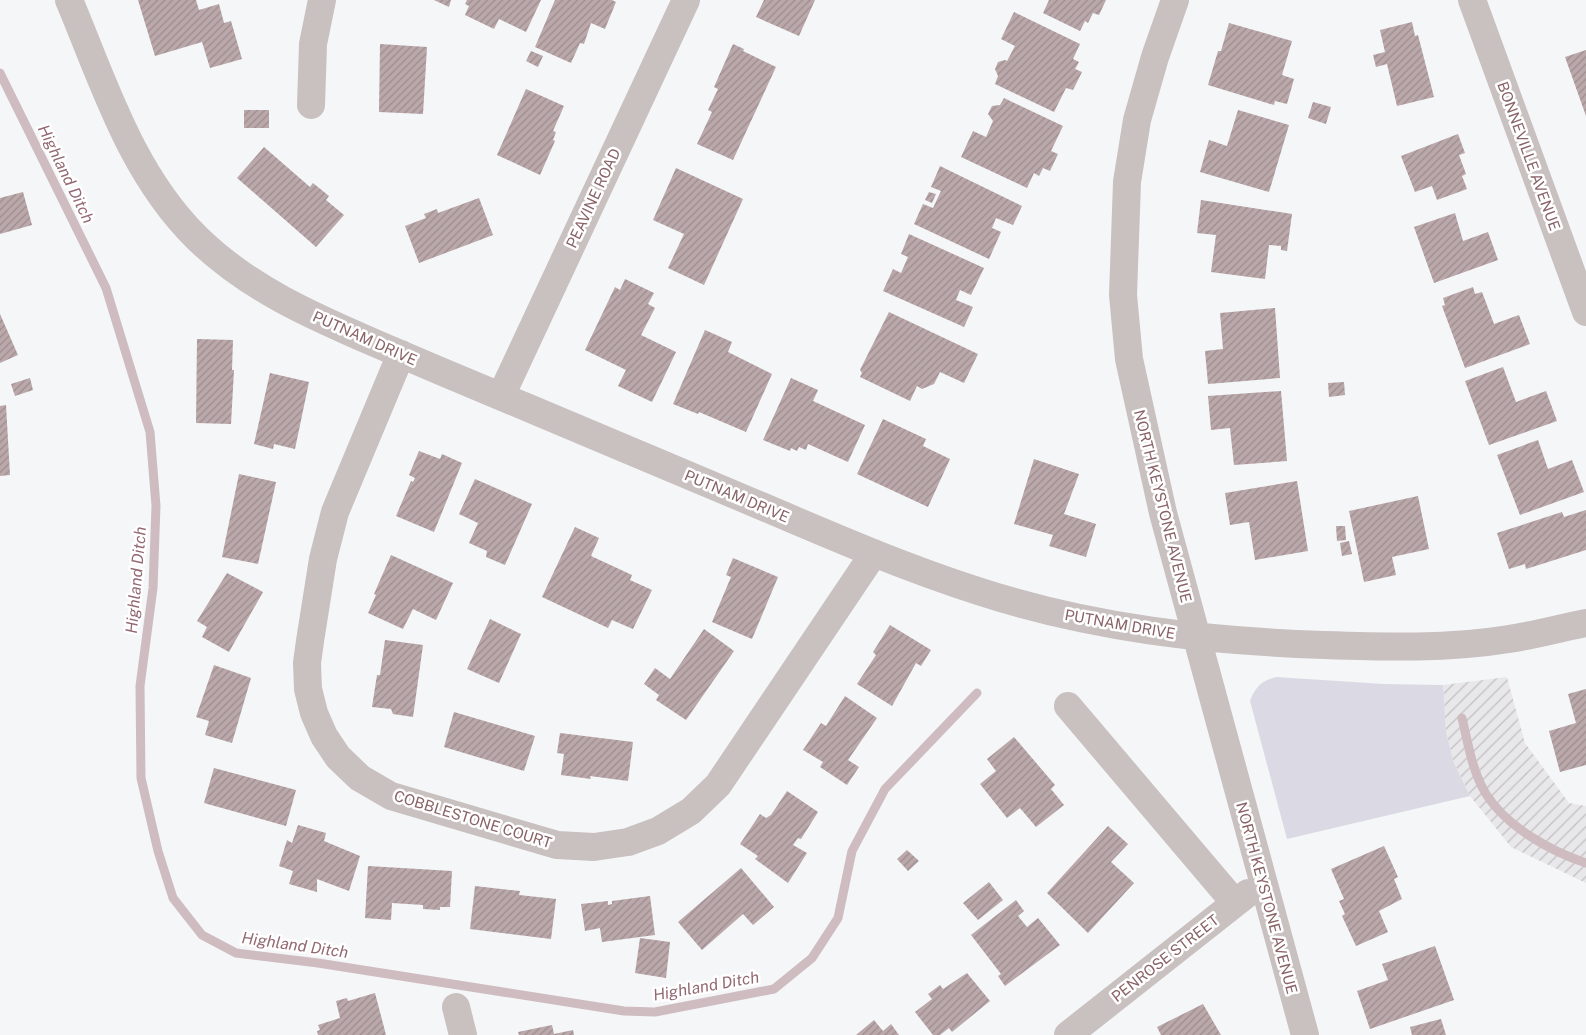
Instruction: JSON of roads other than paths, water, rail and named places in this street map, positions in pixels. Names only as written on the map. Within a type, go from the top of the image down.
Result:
[{"type":"street","name":"PUTNAM DRIVE","points":[[69,0],[119,123],[152,184],[170,210],[197,238],[247,280],[310,314],[401,354],[874,553],[968,588],[1039,608],[1078,618],[1196,637],[1279,643],[1436,646],[1508,640],[1586,623]]},
{"type":"street","points":[[311,105],[313,44],[322,0]]},
{"type":"street","name":"PEAVINE ROAD","points":[[501,396],[686,0]]},
{"type":"street","name":"NORTH KEYSTONE AVENUE","points":[[1175,0],[1155,57],[1137,120],[1127,182],[1123,296],[1129,359],[1138,408],[1163,513],[1305,1035]]},
{"type":"street","name":"BONNEVILLE AVENUE","points":[[1472,0],[1586,312]]},
{"type":"street","name":"COBBLESTONE COURT","points":[[401,354],[335,512],[323,559],[307,663],[308,689],[314,713],[324,736],[338,757],[360,778],[391,796],[557,845],[594,847],[628,842],[658,831],[691,811],[718,785],[874,553]]},
{"type":"street","points":[[1068,706],[1235,904]]},
{"type":"street","name":"PENROSE STREET","points":[[1068,1035],[1263,881]]},
{"type":"street","points":[[456,1006],[463,1035]]},
{"type":"waterway","name":"Highland Ditch","points":[[0,73],[106,288],[150,432],[156,506],[153,588],[140,686],[141,778],[158,851],[173,898],[202,935],[236,953],[318,963],[624,1011],[655,1012],[774,989],[812,958],[838,918],[852,851],[885,789],[977,693]]},
{"type":"waterway","name":"Highland Ditch","points":[[1462,718],[1477,776],[1486,794],[1495,806],[1517,827],[1544,845],[1586,863]]}]
